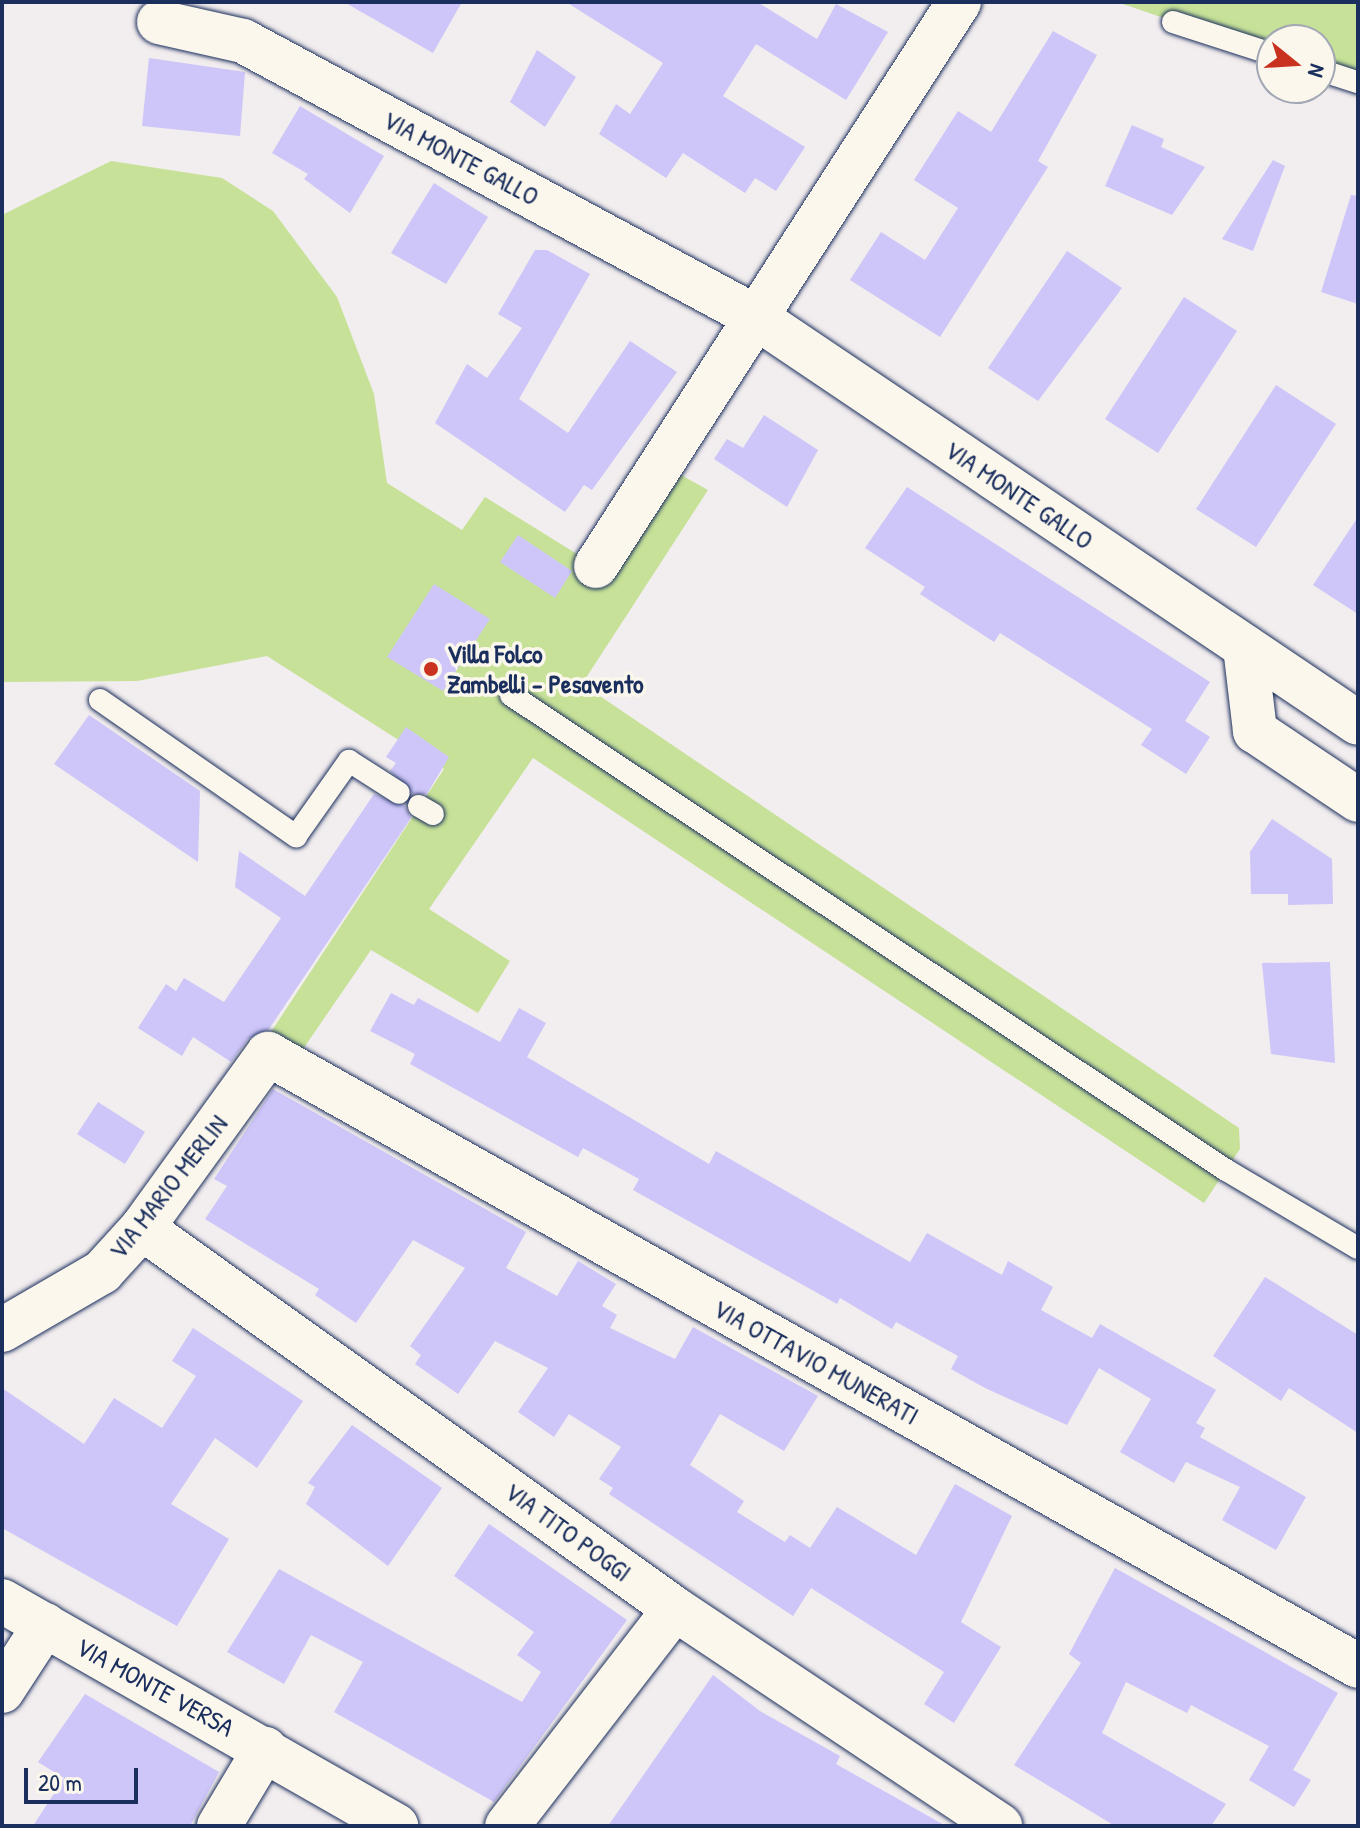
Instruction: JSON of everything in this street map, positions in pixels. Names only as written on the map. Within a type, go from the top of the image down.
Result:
[{"type":"street","points":[[596,566],[754,316],[959,2]]},
{"type":"street","name":"VIA MONTE GALLO","points":[[159,22],[243,41],[754,316],[1358,723]]},
{"type":"street","points":[[1245,647],[1255,731],[1358,800]]},
{"type":"street","name":"VIA MARIO MERLIN","points":[[2,1330],[102,1272],[142,1228],[268,1054],[275,1058]]},
{"type":"street","name":"VIA OTTAVIO MUNERATI","points":[[275,1058],[1358,1666]]},
{"type":"street","name":"VIA TITO POGGI","points":[[142,1228],[675,1609],[1000,1826]]},
{"type":"street","name":"VIA MONTE VERSA","points":[[2,1601],[396,1826]]},
{"type":"street","points":[[507,1826],[675,1609]]},
{"type":"street","name":"VIA MONTE VERSA","points":[[2,1691],[45,1625]]},
{"type":"street","name":"VIA MONTE VERSA","points":[[219,1826],[265,1749]]},
{"type":"lane","points":[[1173,22],[1256,49]]},
{"type":"lane","points":[[1336,75],[1358,82]]},
{"type":"lane","points":[[511,695],[1226,1170],[1358,1248]]},
{"type":"lane","points":[[100,700],[296,836],[349,761],[399,793]]},
{"type":"green space","points":[[1117,2],[1358,2],[1358,84],[1336,76],[1336,24],[1256,24],[1256,50]]},
{"type":"green space","points":[[111,161],[222,178],[273,211],[337,297],[374,394],[387,483],[462,530],[485,497],[606,572],[672,470],[708,490],[582,684],[1239,1128],[1240,1149],[1204,1203],[533,758],[429,909],[510,961],[478,1013],[371,950],[301,1052],[271,1032],[444,769],[267,656],[137,681],[2,682],[2,215]]},
{"type":"building","points":[[344,2],[462,2],[433,53]]},
{"type":"building","points":[[566,2],[757,2],[817,39],[836,4],[888,32],[846,100],[756,44],[723,96],[805,147],[776,191],[755,178],[745,193],[683,153],[666,178],[599,134],[616,104],[630,114],[663,63]]},
{"type":"building","points":[[1053,31],[1097,55],[1038,161],[1048,167],[940,337],[850,280],[881,232],[925,260],[958,208],[914,180],[958,111],[991,132]]},
{"type":"building","points":[[537,50],[576,77],[545,127],[510,102]]},
{"type":"building","points":[[149,58],[245,72],[240,136],[142,126]]},
{"type":"building","points":[[300,106],[384,156],[350,213],[304,179],[308,174],[272,153]]},
{"type":"building","points":[[1132,125],[1164,139],[1161,147],[1205,167],[1172,215],[1105,186]]},
{"type":"building","points":[[1273,160],[1285,166],[1253,251],[1222,239]]},
{"type":"building","points":[[434,183],[488,217],[446,284],[391,253]]},
{"type":"building","points":[[1351,195],[1358,196],[1358,304],[1321,292]]},
{"type":"building","points":[[535,250],[547,250],[590,274],[519,399],[568,433],[630,341],[677,372],[592,490],[584,485],[565,512],[435,423],[467,364],[487,378],[522,328],[498,314]]},
{"type":"building","points":[[1067,251],[1122,288],[1038,401],[988,368]]},
{"type":"building","points":[[1184,297],[1237,331],[1158,453],[1105,419]]},
{"type":"building","points":[[1276,385],[1336,424],[1256,547],[1196,509]]},
{"type":"building","points":[[764,415],[818,450],[787,507],[714,459],[727,439],[743,448]]},
{"type":"building","points":[[907,487],[1210,682],[1185,721],[1210,737],[1186,774],[1141,745],[1152,729],[1000,633],[994,642],[920,594],[925,587],[865,548]]},
{"type":"building","points":[[1358,517],[1358,614],[1313,585]]},
{"type":"building","points":[[518,535],[572,571],[555,598],[500,562]]},
{"type":"building","points":[[434,584],[490,619],[443,691],[387,657]]},
{"type":"building","points":[[89,715],[200,791],[198,862],[54,764]]},
{"type":"building","points":[[406,727],[449,757],[427,794],[413,794],[390,771],[396,763],[386,757]]},
{"type":"building","points":[[374,794],[405,806],[411,818],[269,1029],[248,1039],[231,1062],[193,1037],[182,1056],[138,1028],[166,984],[176,991],[184,978],[224,1002],[281,918],[235,887],[239,851],[305,896]]},
{"type":"building","points":[[1272,819],[1332,859],[1333,904],[1288,905],[1288,894],[1251,894],[1250,852]]},
{"type":"building","points":[[1330,962],[1335,1063],[1271,1054],[1262,963]]},
{"type":"building","points":[[391,993],[414,1005],[418,998],[500,1042],[519,1008],[546,1023],[527,1057],[709,1164],[716,1151],[910,1262],[927,1233],[1002,1275],[1008,1261],[1053,1287],[1041,1310],[1092,1338],[1100,1324],[1216,1390],[1196,1423],[1205,1428],[1200,1437],[1306,1497],[1276,1550],[1222,1520],[1240,1487],[1186,1462],[1174,1483],[1120,1452],[1151,1399],[1099,1368],[1067,1425],[985,1388],[951,1369],[958,1356],[896,1322],[892,1329],[840,1298],[837,1304],[633,1190],[639,1179],[583,1148],[578,1157],[410,1064],[415,1054],[370,1031]]},
{"type":"building","points":[[273,1089],[526,1232],[506,1268],[557,1296],[578,1261],[616,1284],[602,1306],[617,1315],[610,1328],[675,1359],[693,1327],[818,1396],[784,1451],[720,1414],[690,1465],[744,1501],[737,1512],[785,1542],[790,1535],[810,1548],[837,1507],[916,1555],[955,1484],[1012,1516],[961,1622],[1001,1647],[954,1723],[924,1704],[944,1672],[811,1588],[793,1616],[609,1494],[613,1488],[599,1479],[621,1447],[569,1414],[554,1437],[518,1412],[548,1368],[495,1341],[458,1394],[415,1364],[421,1355],[410,1346],[465,1268],[413,1240],[356,1323],[315,1295],[319,1289],[205,1219],[227,1186],[214,1179]]},
{"type":"building","points":[[98,1102],[145,1132],[125,1164],[77,1134]]},
{"type":"building","points":[[1265,1277],[1358,1335],[1358,1433],[1289,1388],[1281,1401],[1213,1356]]},
{"type":"building","points":[[193,1328],[303,1401],[257,1468],[215,1438],[171,1504],[229,1539],[177,1626],[2,1528],[2,1388],[84,1444],[114,1398],[162,1428],[196,1376],[172,1361]]},
{"type":"building","points":[[352,1425],[442,1488],[388,1566],[306,1504],[315,1487],[308,1483]]},
{"type":"building","points":[[489,1524],[627,1620],[494,1802],[334,1712],[363,1662],[311,1635],[284,1684],[227,1652],[279,1569],[522,1702],[541,1672],[517,1655],[534,1632],[454,1576]]},
{"type":"building","points":[[1115,1568],[1338,1693],[1293,1770],[1311,1780],[1294,1807],[1249,1780],[1269,1746],[1191,1705],[1187,1713],[1126,1682],[1102,1733],[1226,1804],[1211,1826],[1115,1826],[1014,1765],[1081,1663],[1069,1654]]},
{"type":"building","points":[[713,1675],[760,1711],[840,1756],[836,1764],[946,1826],[608,1826]]},
{"type":"building","points":[[85,1694],[219,1772],[190,1826],[33,1826],[64,1778],[38,1762]]},
{"type":"place","name":"Villa Folco Zambelli - Pesavento","points":[[431,669]]}]
